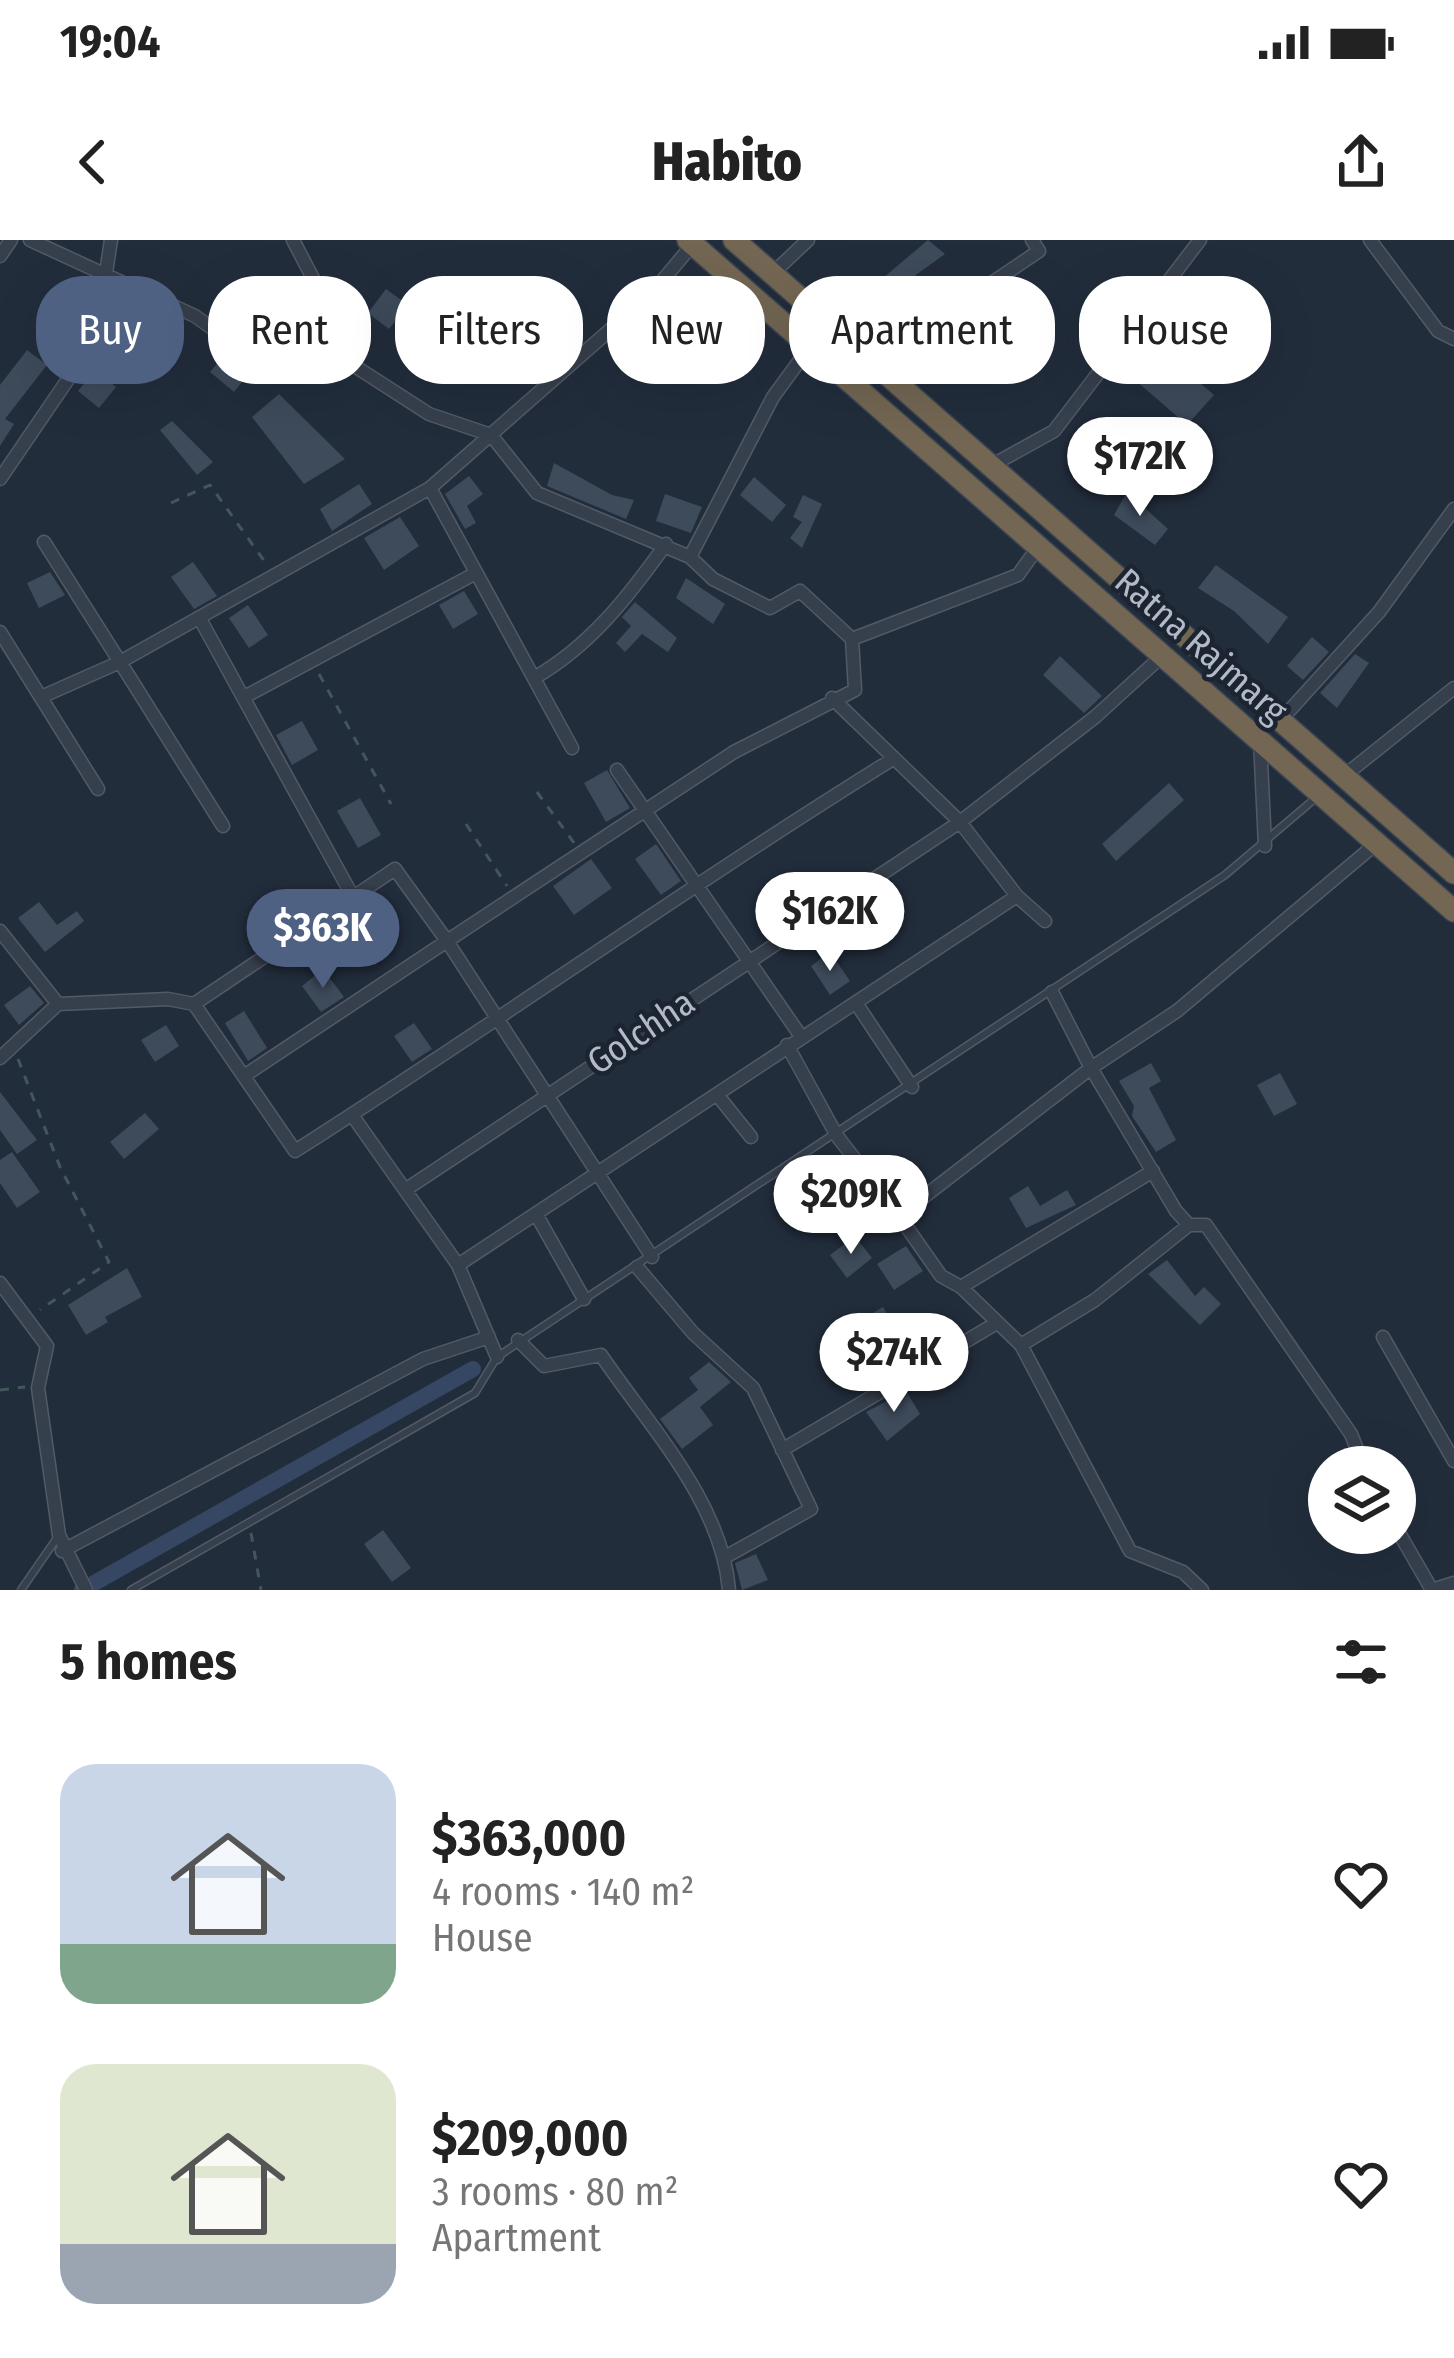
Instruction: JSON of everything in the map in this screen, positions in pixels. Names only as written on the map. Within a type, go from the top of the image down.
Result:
[{"type":"highway","name":"Ratna Rajmarg","points":[[734,240],[789,289]]},
{"type":"highway","name":"Ratna Rajmarg","points":[[690,242],[789,325]]},
{"type":"highway","name":"Ratna Rajmarg","points":[[856,384],[1454,911]]},
{"type":"highway","name":"Ratna Rajmarg","points":[[895,384],[1454,874]]},
{"type":"street","points":[[0,256],[11,240]]},
{"type":"street","points":[[29,240],[115,276]]},
{"type":"street","points":[[106,272],[111,240]]},
{"type":"street","points":[[293,240],[311,276]]},
{"type":"street","points":[[772,274],[808,240]]},
{"type":"street","points":[[1002,276],[1039,251],[1032,240]]},
{"type":"street","points":[[988,467],[1054,431],[1200,240]]},
{"type":"street","points":[[1370,240],[1438,331],[1454,339]]},
{"type":"street","points":[[41,697],[120,662],[430,488],[652,293],[690,242]]},
{"type":"street","points":[[689,557],[789,375]]},
{"type":"street","points":[[244,1076],[646,808],[832,698],[855,690],[851,639],[800,591],[770,608],[713,579],[689,557],[665,544],[537,493],[491,435],[429,414],[371,377]]},
{"type":"street","points":[[0,479],[65,384]]},
{"type":"street","points":[[430,488],[572,748]]},
{"type":"street","points":[[1280,721],[1376,616],[1454,509]]},
{"type":"street","points":[[44,542],[223,826]]},
{"type":"street","points":[[534,678],[573,655],[634,588],[665,544]]},
{"type":"street","points":[[851,639],[1018,575],[1038,548]]},
{"type":"street","points":[[246,697],[476,573]]},
{"type":"street","points":[[200,619],[353,897]]},
{"type":"street","points":[[0,632],[98,789]]},
{"type":"street","name":"Golchha","points":[[406,1190],[960,822],[1095,717],[1162,656]]},
{"type":"street","points":[[1344,776],[1454,688]]},
{"type":"street","points":[[832,698],[960,822],[1017,896],[1045,921]]},
{"type":"street","points":[[1260,740],[1265,846]]},
{"type":"street","points":[[0,1058],[58,1004],[168,999],[194,1004],[295,1151],[498,1022],[694,882],[892,759]]},
{"type":"street","points":[[617,770],[800,1035]]},
{"type":"street","points":[[899,1216],[1091,1069],[1177,1011],[1377,843]]},
{"type":"street","points":[[194,1004],[395,869],[652,1257]]},
{"type":"street","points":[[458,1265],[719,1097],[800,1035],[858,1006],[1017,896]]},
{"type":"street","points":[[0,931],[58,1004]]},
{"type":"street","points":[[1052,992],[1091,1069],[1189,1226]]},
{"type":"street","points":[[858,1006],[912,1087]]},
{"type":"street","points":[[787,1045],[837,1136],[941,1276],[962,1287],[994,1324],[1021,1345],[1130,1551],[1183,1572],[1202,1590]]},
{"type":"street","points":[[719,1097],[751,1137]]},
{"type":"street","points":[[352,1115],[458,1265],[497,1357]]},
{"type":"street","points":[[962,1287],[1153,1172]]},
{"type":"street","points":[[536,1214],[584,1298]]},
{"type":"street","points":[[1021,1345],[1095,1300],[1189,1226],[1206,1225],[1261,1299],[1356,1446]]},
{"type":"street","points":[[637,1267],[693,1333],[753,1388],[812,1509],[727,1556]]},
{"type":"street","points":[[0,1283],[47,1346],[38,1388],[59,1534],[62,1551],[86,1590]]},
{"type":"street","points":[[782,1450],[994,1324]]},
{"type":"street","points":[[62,1551],[424,1359],[489,1337]]},
{"type":"street","points":[[1383,1337],[1454,1461]]},
{"type":"street","points":[[519,1341],[544,1366],[601,1355],[692,1485],[727,1556],[729,1590]]},
{"type":"street","points":[[1411,1554],[1432,1590],[1454,1583]]},
{"type":"lane","points":[[131,1590],[475,1393],[497,1357],[519,1341],[1052,992],[1265,846],[1320,793]]},
{"type":"lane","points":[[21,1590],[59,1534]]},
{"type":"path","points":[[171,503],[210,485],[276,578]]},
{"type":"path","points":[[314,661],[392,804]]},
{"type":"path","points":[[537,792],[582,854]]},
{"type":"path","points":[[466,824],[514,898]]},
{"type":"path","points":[[13,1046],[59,1167],[110,1262],[27,1319]]},
{"type":"path","points":[[0,1390],[38,1388]]},
{"type":"path","points":[[250,1522],[261,1590]]},
{"type":"building","points":[[928,240],[945,254],[914,276],[885,276]]},
{"type":"building","points":[[386,289],[395,296],[395,321],[389,329],[371,315]]},
{"type":"building","points":[[27,350],[36,357],[36,379],[5,419],[14,424],[0,446],[0,385]]},
{"type":"building","points":[[84,384],[116,387],[99,408],[78,391]]},
{"type":"building","points":[[1140,384],[1201,384],[1214,395],[1187,425]]},
{"type":"building","points":[[279,394],[345,459],[304,484],[252,417]]},
{"type":"building","points":[[172,421],[213,462],[197,475],[160,430]]},
{"type":"building","points":[[554,463],[612,495],[634,500],[626,519],[547,486]]},
{"type":"building","points":[[469,476],[483,494],[467,506],[476,523],[465,529],[445,494]]},
{"type":"building","points":[[754,477],[786,505],[772,522],[740,495]]},
{"type":"building","points":[[359,484],[372,504],[332,531],[320,509]]},
{"type":"building","points":[[1127,492],[1168,529],[1155,545],[1114,515]]},
{"type":"building","points":[[665,494],[702,507],[691,533],[656,521]]},
{"type":"building","points":[[803,495],[822,504],[802,548],[790,538],[802,522],[793,517]]},
{"type":"building","points":[[400,517],[419,546],[384,570],[364,538]]},
{"type":"building","points":[[193,562],[217,596],[194,609],[171,577]]},
{"type":"building","points":[[1216,565],[1288,617],[1268,644],[1234,611],[1198,588]]},
{"type":"building","points":[[50,572],[65,595],[39,608],[27,583]]},
{"type":"building","points":[[686,578],[725,604],[713,624],[676,598]]},
{"type":"building","points":[[464,591],[478,614],[453,629],[439,605]]},
{"type":"building","points":[[635,602],[677,638],[668,652],[642,634],[625,652],[616,643],[631,626],[622,617]]},
{"type":"building","points":[[248,605],[268,635],[249,648],[229,618]]},
{"type":"building","points":[[1312,637],[1329,652],[1303,680],[1287,666]]},
{"type":"building","points":[[1355,654],[1369,663],[1337,708],[1320,693]]},
{"type":"building","points":[[1060,656],[1102,696],[1084,713],[1043,675]]},
{"type":"building","points":[[302,721],[318,750],[292,765],[276,735]]},
{"type":"building","points":[[607,770],[630,808],[606,822],[584,783]]},
{"type":"building","points":[[1169,783],[1184,800],[1116,861],[1102,844]]},
{"type":"building","points":[[360,798],[381,835],[358,848],[337,811]]},
{"type":"building","points":[[656,844],[681,881],[661,895],[635,859]]},
{"type":"building","points":[[591,859],[612,888],[574,915],[553,886]]},
{"type":"building","points":[[39,902],[57,925],[77,911],[84,921],[45,952],[18,918]]},
{"type":"building","points":[[830,952],[850,981],[830,995],[811,966]]},
{"type":"building","points":[[323,969],[344,997],[321,1012],[302,986]]},
{"type":"building","points":[[30,986],[44,1003],[19,1025],[4,1005]]},
{"type":"building","points":[[244,1011],[267,1048],[248,1061],[225,1023]]},
{"type":"building","points":[[414,1023],[432,1049],[412,1062],[394,1036]]},
{"type":"building","points":[[166,1025],[179,1046],[155,1062],[141,1040]]},
{"type":"building","points":[[1151,1063],[1161,1081],[1149,1088],[1176,1140],[1156,1152],[1132,1116],[1134,1106],[1119,1081]]},
{"type":"building","points":[[1280,1073],[1297,1104],[1274,1116],[1257,1085]]},
{"type":"building","points":[[0,1092],[37,1140],[17,1154],[0,1130]]},
{"type":"building","points":[[145,1113],[159,1129],[124,1159],[110,1142]]},
{"type":"building","points":[[12,1152],[40,1192],[17,1208],[0,1183],[0,1160]]},
{"type":"building","points":[[1028,1186],[1040,1206],[1067,1190],[1076,1205],[1026,1228],[1009,1198]]},
{"type":"building","points":[[855,1236],[872,1258],[847,1278],[830,1255]]},
{"type":"building","points":[[906,1246],[923,1271],[894,1290],[877,1264]]},
{"type":"building","points":[[1167,1260],[1195,1296],[1204,1287],[1221,1304],[1200,1325],[1148,1274]]},
{"type":"building","points":[[127,1268],[142,1297],[105,1317],[108,1322],[86,1335],[68,1305]]},
{"type":"building","points":[[883,1307],[898,1332],[876,1345],[861,1320]]},
{"type":"building","points":[[709,1362],[731,1382],[700,1407],[713,1425],[682,1449],[660,1419],[698,1390],[689,1378]]},
{"type":"building","points":[[906,1391],[920,1414],[887,1441],[866,1412]]},
{"type":"building","points":[[383,1530],[411,1568],[392,1582],[364,1544]]},
{"type":"building","points":[[756,1554],[768,1580],[742,1590],[735,1563]]},
{"type":"waterway","points":[[82,1590],[473,1369]]}]
